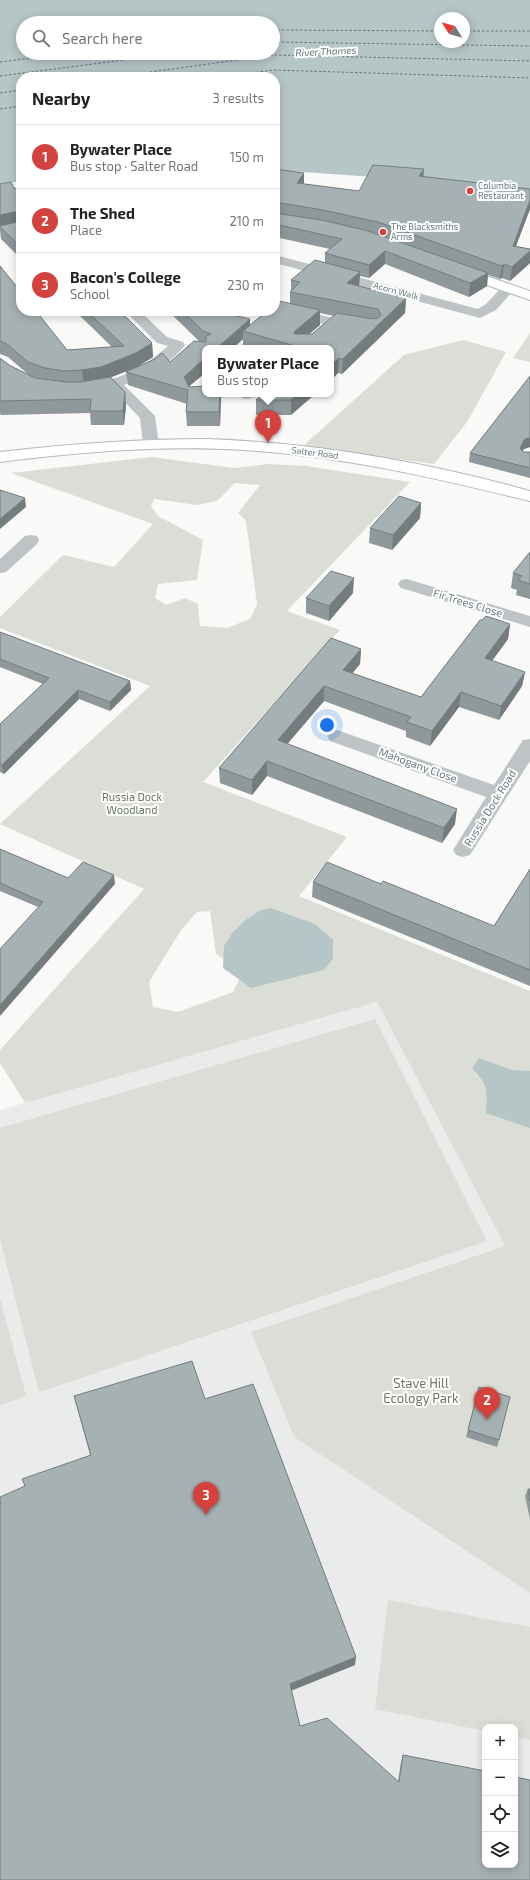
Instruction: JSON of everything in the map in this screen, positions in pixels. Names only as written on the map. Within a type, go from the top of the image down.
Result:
[{"type":"main road","points":[[445,266],[530,296]]},
{"type":"main road","name":"Salter Road","points":[[0,457],[83,448],[151,445],[264,447],[336,455],[398,466],[504,488],[530,496]]},
{"type":"street","name":"Acorn Walk","points":[[280,260],[480,314],[491,307],[508,289]]},
{"type":"street","points":[[280,310],[348,325]]},
{"type":"street","points":[[78,389],[115,384],[133,377],[185,346],[162,340],[137,316]]},
{"type":"street","points":[[306,345],[333,322]]},
{"type":"street","points":[[115,384],[147,416],[149,421],[151,445]]},
{"type":"street","points":[[0,568],[31,540]]},
{"type":"street","name":"Fir Trees Close","points":[[407,584],[530,622]]},
{"type":"street","name":"Mahogany Close","points":[[337,736],[498,794]]},
{"type":"street","name":"Russia Dock Road","points":[[463,850],[529,748]]},
{"type":"shaded area","points":[[377,1002],[505,1246],[251,1332],[294,1437],[530,1593],[530,1880],[0,1880],[0,1110]]},
{"type":"green space","points":[[530,332],[530,362],[513,358],[528,336]]},
{"type":"green space","points":[[463,340],[506,352],[467,422],[434,464],[303,446],[404,355]]},
{"type":"green space","name":"Russia Dock Woodland","points":[[152,457],[234,468],[268,464],[306,466],[410,482],[287,611],[340,630],[203,782],[347,837],[299,896],[530,991],[530,1593],[294,1437],[251,1332],[505,1246],[377,1002],[25,1103],[0,1063],[0,1050],[144,889],[0,824],[150,686],[0,628],[0,617],[63,555],[114,567],[153,524],[11,473]],"holes":[[[235,483],[260,485],[238,513],[246,521],[257,604],[251,618],[228,628],[200,626],[198,604],[185,598],[166,605],[155,598],[158,584],[197,580],[203,540],[158,516],[151,506],[154,499],[197,505],[217,501]],[[210,911],[216,954],[243,972],[233,992],[178,1012],[153,1007],[149,982],[181,930],[197,912]]]},
{"type":"green space","points":[[375,1019],[487,1241],[39,1392],[0,1239],[0,1128]]},
{"type":"green space","points":[[0,1298],[26,1396],[0,1405]]},
{"type":"green space","points":[[388,1600],[530,1627],[530,1740],[518,1738],[518,1724],[482,1724],[482,1730],[375,1709]]},
{"type":"water","name":"River Thames","points":[[0,0],[530,0],[530,194],[374,177],[280,170],[280,72],[16,72],[16,182],[0,184]]},
{"type":"water","points":[[271,908],[315,924],[333,940],[333,959],[324,970],[251,988],[223,968],[224,946],[232,933],[247,919],[259,911]]},
{"type":"water","points":[[479,1058],[512,1070],[530,1071],[530,1128],[486,1113],[486,1088],[482,1079],[472,1068]]},
{"type":"building","points":[[373,165],[424,169],[419,176],[530,189],[530,200],[513,246],[530,249],[530,251],[512,267],[504,264],[502,266],[378,222],[323,210],[280,203],[280,170],[304,173],[297,183],[359,191]]},
{"type":"building","points":[[11,182],[16,189],[16,212],[0,215],[0,184]]},
{"type":"building","points":[[280,214],[322,220],[368,231],[488,273],[470,283],[385,251],[369,265],[325,253],[342,239],[280,225]]},
{"type":"building","points":[[16,222],[16,242],[0,227]]},
{"type":"building","points":[[315,260],[360,272],[347,283],[406,298],[343,359],[339,358],[334,362],[334,345],[292,345],[243,331],[261,316],[280,316],[280,301],[320,310],[294,332],[295,334],[312,334],[337,313],[373,319],[378,318],[381,315],[378,309],[290,292],[300,282],[291,280]]},
{"type":"building","points":[[0,266],[16,286],[16,316],[40,316],[67,350],[124,346],[92,316],[125,316],[152,343],[136,353],[101,367],[64,371],[45,368],[28,362],[7,344],[0,341]]},
{"type":"building","points":[[187,316],[237,316],[250,319],[220,345],[202,345],[202,361],[184,377],[189,387],[202,386],[202,397],[220,397],[219,412],[186,412],[188,390],[126,372],[155,359],[162,353],[170,362],[194,341],[206,342],[206,336],[211,334],[203,331]]},
{"type":"building","points":[[0,358],[9,365],[35,378],[66,382],[81,382],[110,377],[125,392],[123,411],[90,411],[91,399],[0,401]]},
{"type":"building","points":[[530,376],[530,438],[525,439],[520,448],[523,452],[530,452],[530,468],[470,453]]},
{"type":"building","points":[[259,397],[294,397],[291,400],[256,400]]},
{"type":"building","points":[[0,490],[25,498],[0,519]]},
{"type":"building","points":[[399,496],[421,503],[393,535],[370,528]]},
{"type":"building","points":[[530,552],[530,584],[518,580],[522,576],[513,573]]},
{"type":"building","points":[[331,571],[354,578],[329,606],[306,598]]},
{"type":"building","points":[[486,616],[510,624],[485,658],[525,672],[501,706],[461,692],[432,731],[407,722],[411,717],[324,686],[278,740],[457,809],[444,828],[267,761],[252,780],[219,768],[331,638],[361,649],[343,670],[421,697],[480,620]]},
{"type":"building","points":[[0,632],[130,681],[110,702],[78,690],[2,765],[0,764],[0,724],[49,678],[0,659]]},
{"type":"building","points":[[0,849],[68,878],[83,862],[114,875],[0,1005],[0,949],[43,902],[0,883]]},
{"type":"building","points":[[327,862],[381,884],[383,881],[494,926],[530,869],[530,970],[313,882]]},
{"type":"building","points":[[192,1361],[205,1399],[253,1384],[356,1657],[290,1684],[300,1726],[327,1718],[399,1782],[403,1755],[482,1770],[482,1868],[518,1868],[518,1778],[530,1780],[530,1880],[0,1880],[0,1497],[25,1486],[22,1479],[91,1455],[74,1396]]},
{"type":"building","points":[[479,1387],[510,1397],[499,1440],[468,1430]]},
{"type":"building","points":[[528,1489],[530,1489],[530,1501]]},
{"type":"ferry route","points":[[280,30],[434,31]]},
{"type":"ferry route","points":[[470,31],[530,31]]},
{"type":"ferry route","points":[[280,42],[530,46]]},
{"type":"ferry route","points":[[280,55],[530,61]]},
{"type":"ferry route","points":[[0,62],[16,60]]},
{"type":"ferry route","points":[[31,72],[124,60]]},
{"type":"ferry route","points":[[150,72],[238,60]]},
{"type":"ferry route","points":[[259,72],[273,70],[530,78]]},
{"type":"ferry route","points":[[0,76],[16,74]]},
{"type":"ferry route","points":[[0,93],[16,91]]},
{"type":"ferry route","points":[[0,109],[16,107]]},
{"type":"place","name":"Columbia Restaurant","points":[[470,191]]},
{"type":"place","name":"The Blacksmiths Arms","points":[[383,232]]},
{"type":"place","name":"Bywater Place","points":[[268,443]]},
{"type":"place","name":"The Shed","points":[[487,1420]]},
{"type":"place","name":"Bacon's College","points":[[206,1515]]},
{"type":"park label","name":"Stave Hill Ecology Park","points":[[421,1390]]}]
